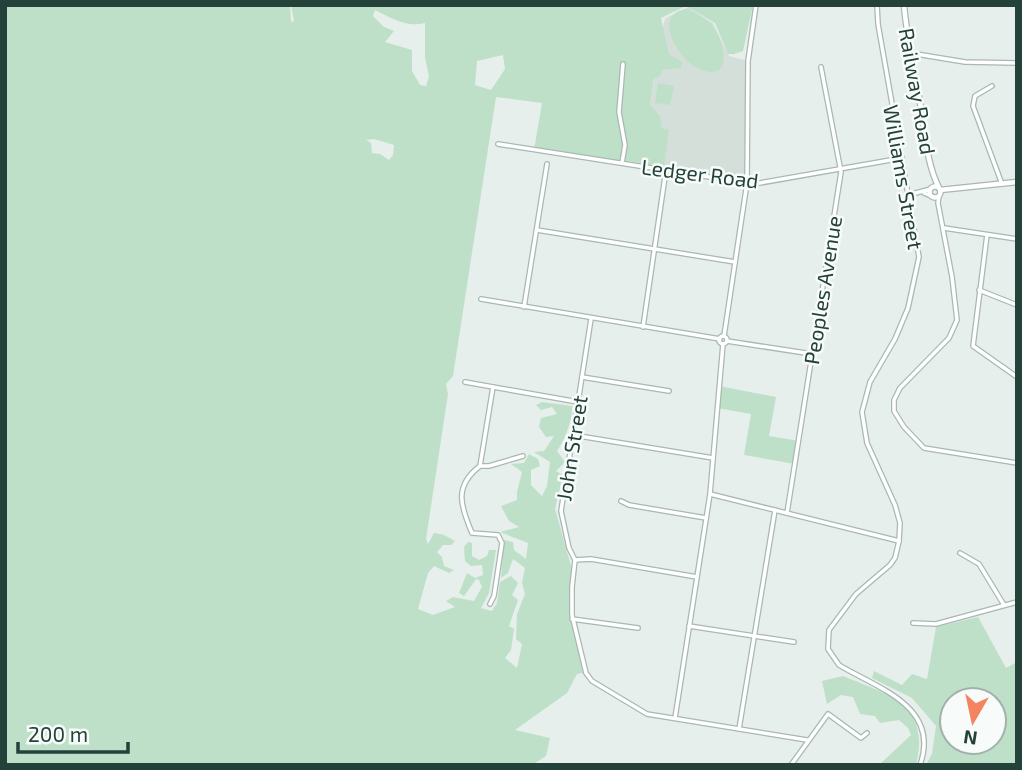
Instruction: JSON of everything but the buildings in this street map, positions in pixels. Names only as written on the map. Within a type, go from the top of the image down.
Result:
[{"type":"street","points":[[675,718],[710,494],[723,340],[747,183],[748,61],[756,5]]},
{"type":"street","name":"Williams Street","points":[[877,5],[878,24],[919,257],[913,293],[898,332],[870,382],[863,412],[867,443],[895,505],[900,523],[899,541]]},
{"type":"street","name":"Railway Road","points":[[904,5],[936,194]]},
{"type":"street","points":[[911,56],[965,62],[1017,63]]},
{"type":"street","points":[[622,163],[625,145],[619,112],[623,64]]},
{"type":"street","name":"Peoples Avenue","points":[[787,513],[840,170],[821,67]]},
{"type":"street","points":[[992,86],[975,96],[973,106],[1002,184]]},
{"type":"street","name":"Ledger Road","points":[[498,144],[747,183],[902,159]]},
{"type":"street","points":[[524,307],[547,164]]},
{"type":"street","points":[[643,327],[666,170]]},
{"type":"street","points":[[908,195],[936,194],[1017,182]]},
{"type":"street","points":[[936,194],[944,228],[957,320],[950,338],[900,388],[894,400],[894,411],[904,427],[924,448],[1017,463]]},
{"type":"street","points":[[944,228],[1017,239]]},
{"type":"street","points":[[537,230],[735,262]]},
{"type":"street","points":[[987,235],[972,346],[1017,377]]},
{"type":"street","points":[[979,290],[1017,305]]},
{"type":"street","points":[[481,299],[812,354]]},
{"type":"street","name":"John Street","points":[[591,319],[561,511],[569,548],[575,560],[572,619],[586,673],[589,678],[640,711],[807,740]]},
{"type":"street","points":[[582,377],[669,391]]},
{"type":"street","points":[[465,382],[578,401]]},
{"type":"street","points":[[490,604],[494,596],[502,543],[498,535],[472,533],[462,506],[461,489],[470,474],[480,466],[493,387]]},
{"type":"street","points":[[573,435],[713,458]]},
{"type":"street","points":[[480,466],[489,467],[523,456]]},
{"type":"street","points":[[710,494],[899,541],[895,558],[856,594],[829,631],[827,644],[839,665],[896,696],[910,707],[922,735],[923,753],[920,765]]},
{"type":"street","points":[[621,501],[629,505],[706,518]]},
{"type":"street","points":[[739,729],[775,510]]},
{"type":"street","points":[[960,553],[979,564],[1004,605]]},
{"type":"street","points":[[575,560],[591,559],[697,577]]},
{"type":"street","points":[[913,623],[936,624],[1017,602]]},
{"type":"street","points":[[572,619],[638,628]]},
{"type":"street","points":[[689,626],[794,642]]},
{"type":"street","points":[[791,765],[828,714],[862,738],[867,733]]},
{"type":"shaded area","points":[[688,7],[713,23],[729,56],[748,61],[747,183],[664,170],[660,115],[650,105],[664,22],[666,18]]},
{"type":"green space","points":[[5,5],[290,5],[291,22],[294,21],[291,5],[753,5],[743,51],[734,54],[728,54],[715,23],[686,6],[661,18],[669,54],[682,62],[681,68],[662,70],[660,76],[654,79],[650,105],[660,115],[662,128],[669,130],[664,167],[534,150],[542,103],[496,97],[453,376],[446,384],[448,394],[426,539],[428,544],[434,533],[455,541],[451,545],[443,545],[437,552],[442,557],[444,566],[454,570],[449,573],[434,566],[428,573],[418,609],[433,615],[455,607],[446,601],[453,597],[474,601],[482,587],[479,580],[476,579],[464,596],[459,593],[467,573],[475,578],[483,575],[482,565],[471,566],[465,561],[464,547],[468,542],[472,543],[472,556],[479,560],[487,556],[489,550],[496,550],[489,593],[481,608],[492,611],[497,603],[500,582],[511,576],[518,583],[512,595],[518,600],[509,626],[514,629],[511,650],[505,658],[517,668],[522,644],[516,639],[517,614],[525,594],[522,583],[525,568],[513,559],[508,573],[501,578],[504,540],[513,542],[514,550],[526,559],[528,543],[500,532],[519,527],[509,521],[501,506],[517,500],[522,472],[511,464],[524,463],[529,454],[538,459],[540,466],[531,470],[531,485],[542,496],[547,486],[550,462],[534,452],[544,451],[554,436],[546,437],[539,427],[541,418],[557,414],[552,407],[541,410],[536,405],[542,402],[572,406],[568,429],[557,451],[565,462],[556,471],[563,475],[555,509],[571,566],[571,614],[583,673],[577,674],[567,693],[515,730],[550,738],[546,756],[532,765],[5,765]],"holes":[[[375,10],[405,23],[425,23],[425,58],[429,76],[426,86],[420,85],[412,71],[412,50],[385,42],[394,31],[384,27],[373,16]],[[503,55],[505,69],[491,90],[475,85],[477,61]],[[374,139],[394,145],[393,155],[389,160],[380,154],[372,153],[371,143],[366,140]]]},
{"type":"green space","points":[[688,9],[709,22],[716,31],[724,58],[718,71],[710,72],[691,64],[671,37],[671,18],[677,12]]},
{"type":"green space","points":[[658,83],[674,86],[670,105],[655,103]]},
{"type":"green space","points":[[719,386],[776,397],[769,436],[799,441],[795,464],[744,455],[751,414],[717,408]]},
{"type":"green space","points":[[978,617],[1006,668],[1017,662],[1017,765],[926,765],[932,754],[936,726],[912,698],[872,678],[874,671],[902,685],[912,674],[927,679],[936,627]]},
{"type":"green space","points":[[843,676],[890,696],[912,715],[919,744],[916,765],[879,765],[911,735],[899,720],[880,723],[875,716],[860,714],[853,697],[841,695],[827,704],[822,681]]}]
